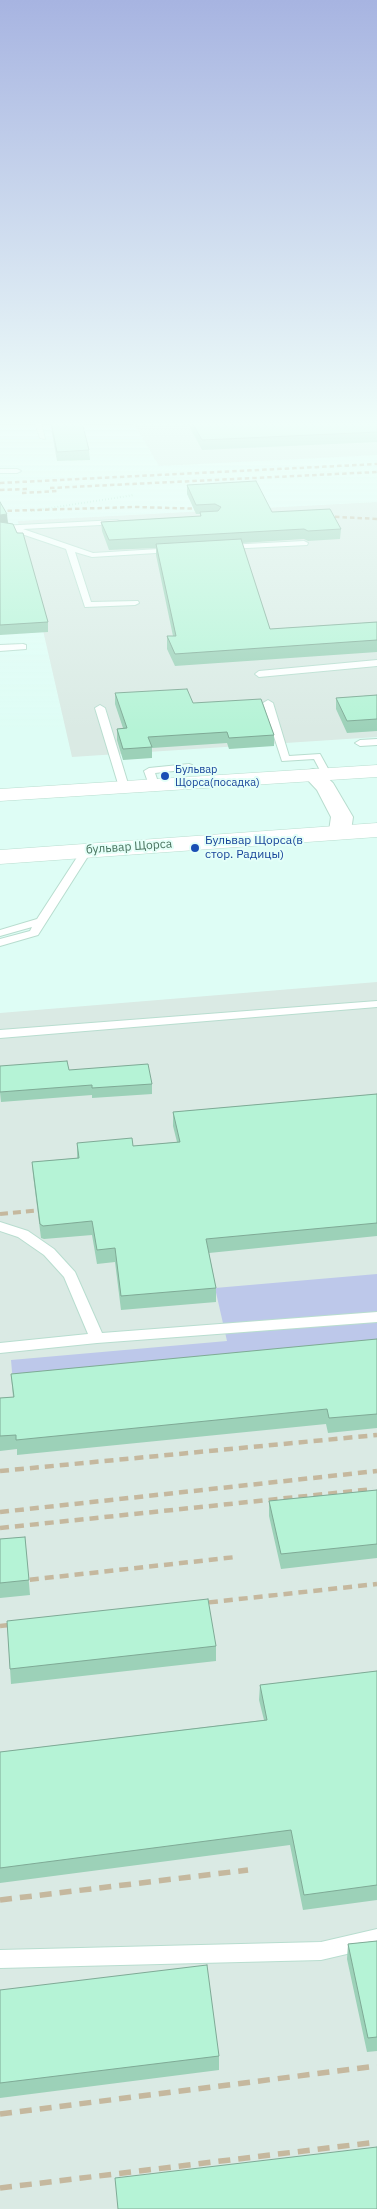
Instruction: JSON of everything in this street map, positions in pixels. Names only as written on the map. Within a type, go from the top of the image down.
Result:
[{"type":"street","points":[[0,795],[377,771]]},
{"type":"street","points":[[319,775],[342,817],[340,831]]},
{"type":"street","name":"бульвар Щорса","points":[[0,857],[340,831],[377,830]]},
{"type":"lane","points":[[0,528],[68,525]]},
{"type":"lane","points":[[12,528],[92,555],[179,550]]},
{"type":"lane","points":[[217,548],[304,543]]},
{"type":"lane","points":[[70,548],[88,605],[136,603]]},
{"type":"lane","points":[[0,648],[23,647]]},
{"type":"lane","points":[[259,674],[377,663]]},
{"type":"lane","points":[[268,703],[285,759],[317,756],[319,775]]},
{"type":"lane","points":[[100,708],[124,788]]},
{"type":"lane","points":[[360,743],[377,742]]},
{"type":"lane","points":[[154,786],[149,771],[189,767]]},
{"type":"lane","points":[[0,944],[34,933],[87,850]]},
{"type":"lane","points":[[0,933],[41,921]]},
{"type":"lane","points":[[0,1034],[377,1004]]},
{"type":"lane","points":[[0,1226],[23,1234],[49,1252],[70,1276],[98,1338]]},
{"type":"lane","points":[[0,1348],[98,1338],[377,1317]]},
{"type":"lane","points":[[0,1959],[321,1951],[377,1938]]},
{"type":"shaded area","points":[[19,525],[377,525],[377,737],[72,757]]},
{"type":"shaded area","points":[[377,982],[377,2209],[0,2209],[0,1013]]},
{"type":"shaded area","points":[[377,1274],[377,1349],[13,1383],[11,1360],[227,1341],[215,1288]]},
{"type":"building","points":[[0,525],[13,525],[17,533],[23,533],[48,622],[0,625]]},
{"type":"building","points":[[102,525],[339,525],[341,529],[308,531],[304,529],[109,540]]},
{"type":"building","points":[[241,539],[270,629],[377,622],[377,640],[175,654],[167,636],[176,636],[156,544]]},
{"type":"building","points":[[187,689],[193,703],[261,699],[274,735],[229,738],[227,732],[148,737],[152,747],[123,749],[117,729],[127,728],[115,693]]},
{"type":"building","points":[[377,695],[377,719],[347,721],[336,698]]},
{"type":"building","points":[[67,1061],[69,1070],[148,1064],[152,1084],[92,1088],[92,1085],[0,1092],[0,1066]]},
{"type":"building","points":[[377,1094],[377,1223],[206,1239],[216,1288],[121,1296],[115,1248],[97,1250],[92,1221],[43,1226],[40,1224],[32,1162],[79,1158],[77,1143],[132,1138],[133,1146],[180,1142],[173,1112]]},
{"type":"building","points":[[377,1339],[377,1414],[329,1418],[327,1409],[16,1440],[16,1435],[0,1436],[0,1398],[14,1397],[11,1374]]},
{"type":"building","points":[[377,1490],[377,1544],[281,1554],[269,1501]]},
{"type":"building","points":[[25,1537],[29,1580],[0,1583],[0,1539]]},
{"type":"building","points":[[208,1599],[216,1646],[10,1669],[7,1621]]},
{"type":"building","points":[[377,1671],[377,1885],[304,1895],[291,1830],[0,1868],[0,1752],[267,1720],[260,1685]]},
{"type":"building","points":[[377,1941],[377,2037],[368,2038],[348,1944]]},
{"type":"building","points":[[207,1965],[219,2056],[0,2083],[0,1990]]},
{"type":"building","points":[[377,2147],[377,2209],[118,2209],[115,2178]]},
{"type":"railway","points":[[0,1214],[43,1210]]},
{"type":"railway","points":[[0,1471],[377,1435]]},
{"type":"railway","points":[[0,1512],[377,1471]]},
{"type":"railway","points":[[0,1528],[373,1489]]},
{"type":"railway","points":[[0,1583],[236,1557]]},
{"type":"railway","points":[[194,1604],[377,1584]]},
{"type":"railway","points":[[0,1626],[20,1624]]},
{"type":"railway","points":[[0,1900],[248,1870]]},
{"type":"railway","points":[[0,2114],[377,2066]]},
{"type":"railway","points":[[0,2188],[377,2142]]},
{"type":"place","name":"Бульвар Щорса(посадка)","points":[[165,776]]},
{"type":"place","name":"Бульвар Щорса(в стор. Радицы)","points":[[195,848]]}]
